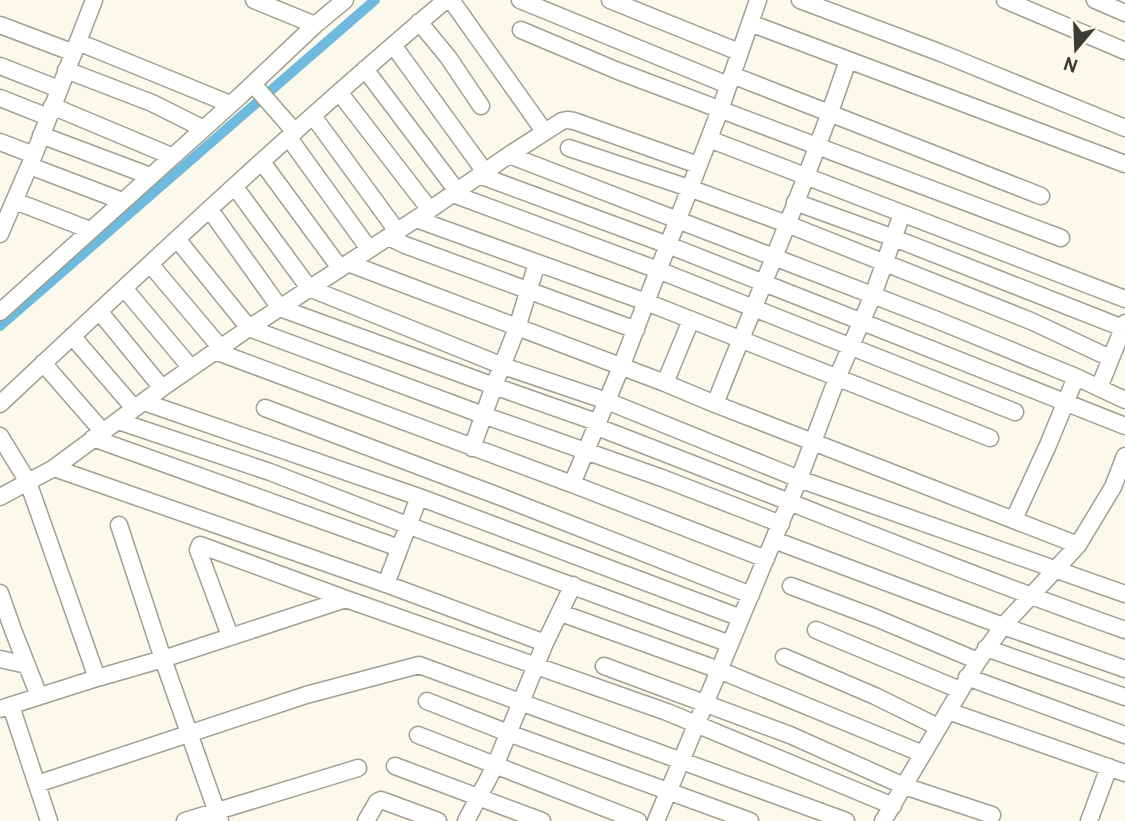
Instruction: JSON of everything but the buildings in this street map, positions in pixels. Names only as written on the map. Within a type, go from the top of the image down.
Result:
[{"type":"street","points":[[0,234],[32,160],[94,0]]},
{"type":"street","points":[[254,0],[315,25]]},
{"type":"street","points":[[1,310],[230,104],[258,90],[315,25],[345,0]]},
{"type":"street","points":[[0,404],[262,162],[290,130],[313,116],[393,44],[448,0],[544,131]]},
{"type":"street","points":[[520,0],[730,80],[830,112],[1041,196]]},
{"type":"street","points":[[610,0],[739,52]]},
{"type":"street","points":[[572,484],[636,330],[720,110],[758,0]]},
{"type":"street","points":[[800,0],[941,53],[1125,128]]},
{"type":"street","points":[[1005,0],[1125,51]]},
{"type":"street","points":[[1095,0],[1125,13]]},
{"type":"street","points":[[419,22],[448,57],[481,106]]},
{"type":"street","points":[[750,23],[1125,164]]},
{"type":"street","points":[[0,25],[76,47],[230,104]]},
{"type":"street","points":[[521,30],[618,71],[1061,238]]},
{"type":"street","points":[[393,44],[482,174],[668,244],[1125,426]]},
{"type":"street","points":[[715,404],[775,258],[848,60]]},
{"type":"street","points":[[0,66],[59,89]]},
{"type":"street","points":[[365,69],[455,193],[658,270],[1015,412]]},
{"type":"street","points":[[66,70],[152,103],[202,128]]},
{"type":"street","points":[[258,90],[290,130],[369,249]]},
{"type":"street","points":[[339,92],[430,210]]},
{"type":"street","points":[[0,99],[50,112],[171,156]]},
{"type":"street","points":[[313,116],[392,234],[405,245],[636,330]]},
{"type":"street","points":[[0,497],[54,468],[162,387],[562,121],[579,123],[698,164]]},
{"type":"street","points":[[558,174],[579,123]]},
{"type":"street","points":[[41,135],[150,176]]},
{"type":"street","points":[[709,139],[1125,299]]},
{"type":"street","points":[[0,142],[32,160],[122,201]]},
{"type":"street","points":[[569,148],[787,224],[1031,321],[1110,358]]},
{"type":"street","points":[[509,155],[873,295],[1076,377],[1125,400]]},
{"type":"street","points":[[262,162],[344,265],[665,383],[1078,545]]},
{"type":"street","points":[[235,187],[309,288],[503,366],[607,401],[799,479],[1125,594]]},
{"type":"street","points":[[15,201],[90,230]]},
{"type":"street","points":[[795,202],[1124,325],[1099,388]]},
{"type":"street","points":[[210,209],[280,308],[598,425],[1030,596],[1125,630]]},
{"type":"street","points":[[656,821],[790,502],[837,378],[873,295],[902,214]]},
{"type":"street","points":[[416,219],[646,302],[990,439]]},
{"type":"street","points":[[177,239],[249,328],[781,524]]},
{"type":"street","points":[[472,448],[517,328],[537,263]]},
{"type":"street","points":[[150,264],[218,349],[766,559]]},
{"type":"street","points":[[124,288],[191,368]]},
{"type":"street","points":[[99,311],[162,387]]},
{"type":"street","points":[[665,383],[691,320]]},
{"type":"street","points":[[72,336],[139,405],[419,497],[741,618]]},
{"type":"street","points":[[43,363],[98,435],[400,548]]},
{"type":"street","points":[[1014,519],[1076,377]]},
{"type":"street","points":[[265,408],[751,595]]},
{"type":"street","points":[[118,421],[270,472],[730,644]]},
{"type":"street","points":[[0,436],[27,482],[97,678]]},
{"type":"street","points":[[883,821],[982,655],[1003,626],[1078,545],[1119,489],[1125,456]]},
{"type":"street","points":[[54,468],[386,584],[545,643]]},
{"type":"street","points":[[386,584],[419,497]]},
{"type":"street","points":[[119,525],[218,816]]},
{"type":"street","points":[[774,540],[1125,669]]},
{"type":"street","points":[[230,636],[198,550],[200,545],[629,698],[893,806]]},
{"type":"street","points":[[466,821],[495,766],[545,643],[573,586]]},
{"type":"street","points":[[792,586],[982,655],[1125,697]]},
{"type":"street","points":[[0,593],[6,628],[27,665],[39,696]]},
{"type":"street","points":[[49,821],[6,707],[346,599]]},
{"type":"street","points":[[561,613],[719,670],[923,754]]},
{"type":"street","points":[[816,630],[963,683],[1125,735]]},
{"type":"street","points":[[784,657],[875,696],[938,727]]},
{"type":"street","points":[[0,659],[27,665]]},
{"type":"street","points":[[37,784],[306,695],[419,664],[846,821]]},
{"type":"street","points":[[604,666],[790,735],[904,786],[992,815]]},
{"type":"street","points":[[427,701],[750,821]]},
{"type":"street","points":[[948,711],[1125,773]]},
{"type":"street","points":[[418,735],[638,821]]},
{"type":"street","points":[[395,766],[542,821]]},
{"type":"street","points":[[1089,821],[1109,767]]},
{"type":"street","points":[[186,821],[218,816],[358,768]]},
{"type":"street","points":[[366,821],[381,800],[438,821]]},
{"type":"waterway","points":[[0,326],[375,0]]}]
